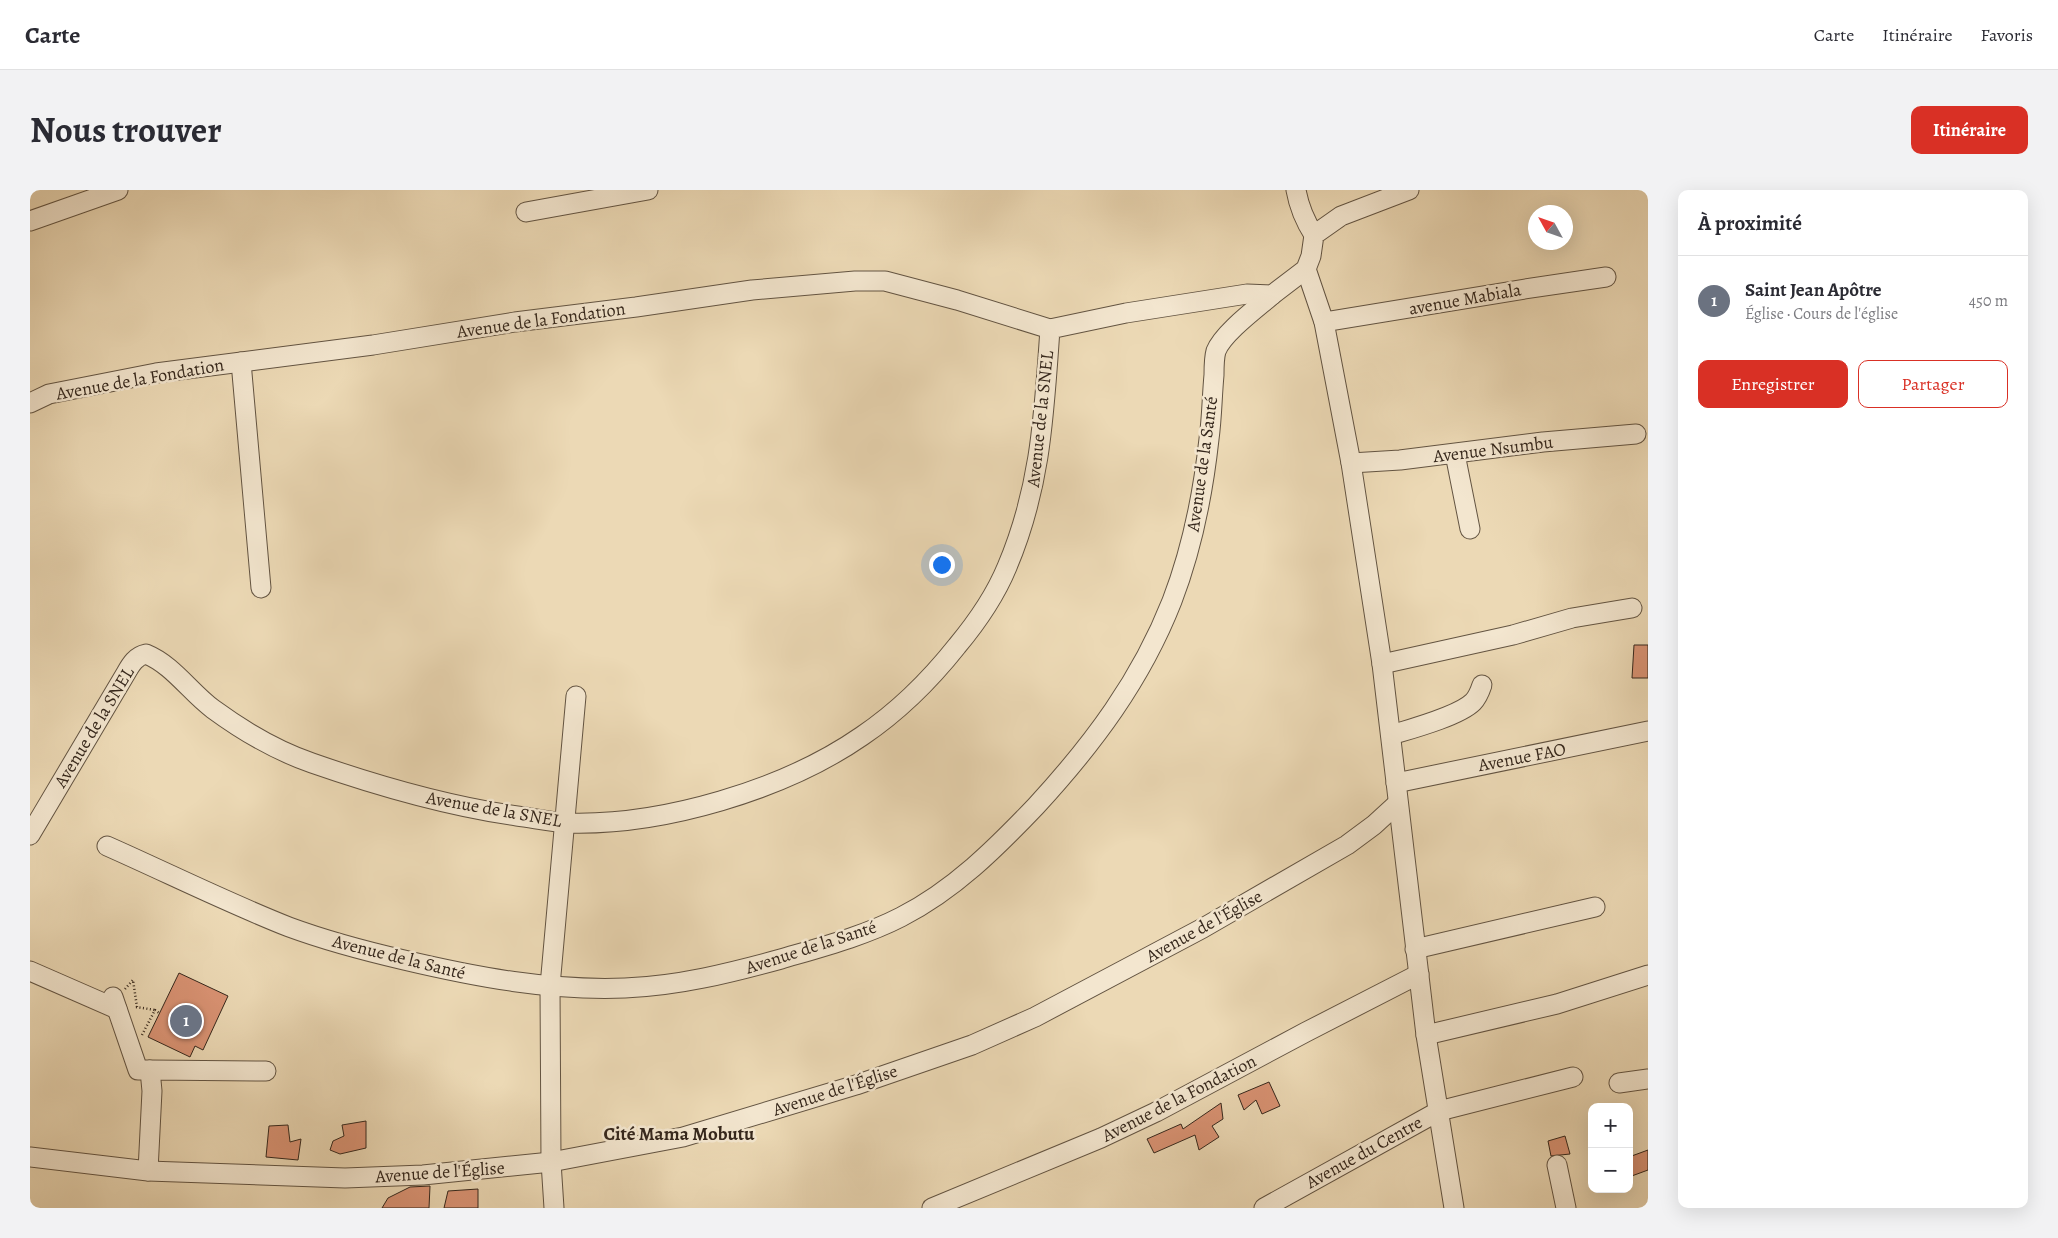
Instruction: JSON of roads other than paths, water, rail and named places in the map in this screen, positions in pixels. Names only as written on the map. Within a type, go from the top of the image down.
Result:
[{"type":"street","points":[[30,221],[118,190]]},
{"type":"street","points":[[526,212],[648,190]]},
{"type":"street","points":[[1272,295],[1306,269],[1311,256],[1314,235],[1306,223],[1298,204],[1296,190]]},
{"type":"street","points":[[1314,235],[1341,216],[1409,190]]},
{"type":"street","points":[[1306,269],[1324,322],[1351,463],[1382,664],[1426,1035],[1454,1208]]},
{"type":"street","name":"avenue Mabiala","points":[[1324,322],[1606,277]]},
{"type":"street","name":"Avenue de la Fondation","points":[[30,403],[49,394],[156,373],[373,345],[515,322],[752,290],[855,281],[885,281],[956,300],[1050,329]]},
{"type":"street","name":"Avenue de la SNEL","points":[[30,835],[134,660],[140,655],[146,654],[163,664],[212,709],[259,740],[308,762],[425,798],[491,812],[565,823],[635,820],[718,802],[791,775],[824,759],[862,736],[901,707],[938,670],[986,608],[1007,569],[1026,517],[1038,462],[1045,403],[1050,329],[1126,313],[1248,294],[1272,295]]},
{"type":"street","name":"Avenue de la Santé","points":[[107,846],[226,900],[331,942],[466,975],[550,986],[624,988],[680,983],[744,969],[836,943],[901,917],[964,876],[1008,836],[1060,780],[1105,725],[1144,662],[1173,599],[1190,545],[1200,504],[1209,438],[1215,353],[1241,322],[1272,295]]},
{"type":"street","points":[[241,362],[261,588]]},
{"type":"street","name":"Avenue Nsumbu","points":[[1351,463],[1400,460],[1543,442],[1636,434]]},
{"type":"street","points":[[1454,454],[1470,529]]},
{"type":"street","points":[[1382,664],[1513,635],[1572,618],[1632,608]]},
{"type":"street","points":[[1391,735],[1467,707],[1476,699],[1482,685]]},
{"type":"street","points":[[554,1208],[551,1162],[550,986],[576,696]]},
{"type":"street","name":"Avenue FAO","points":[[1396,783],[1648,731]]},
{"type":"street","name":"Avenue de l'Église","points":[[30,1157],[148,1172],[345,1178],[423,1174],[551,1162],[682,1137],[856,1085],[972,1045],[1035,1017],[1203,928],[1347,845],[1374,825],[1398,803]]},
{"type":"street","points":[[1416,949],[1595,907]]},
{"type":"street","points":[[30,971],[115,1001],[138,1070],[266,1071]]},
{"type":"street","name":"Avenue de la Fondation","points":[[932,1208],[1101,1138],[1156,1112],[1419,974]]},
{"type":"street","points":[[1426,1035],[1557,1004],[1648,975]]},
{"type":"street","points":[[148,1172],[152,1091],[150,1070]]},
{"type":"street","name":"Avenue du Centre","points":[[1264,1208],[1438,1111],[1573,1077]]},
{"type":"street","points":[[1620,1083],[1648,1079]]},
{"type":"street","points":[[1557,1165],[1566,1208]]},
{"type":"place","name":"Saint Jean Apôtre","points":[[186,1021]]},
{"type":"district","name":"Cité Mama Mobutu","points":[[679,1133]]}]
